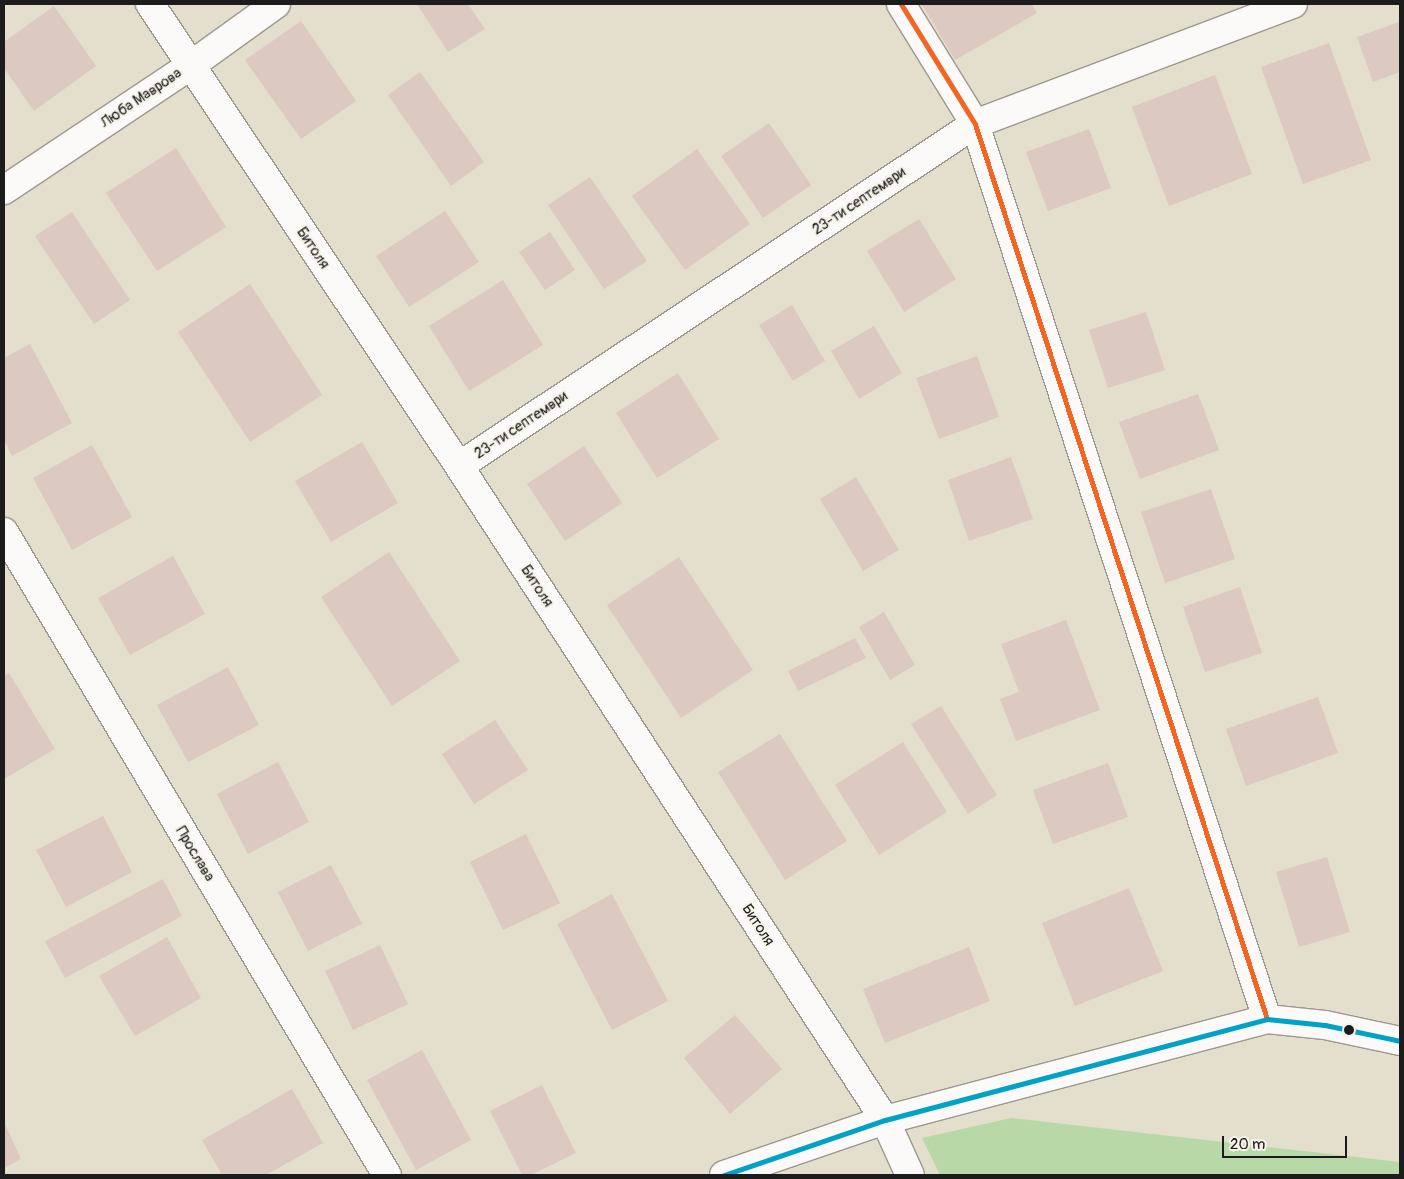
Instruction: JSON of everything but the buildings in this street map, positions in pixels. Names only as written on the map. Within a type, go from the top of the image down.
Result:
[{"type":"street","name":"Битоля","points":[[150,4],[459,466],[885,1120],[910,1175]]},
{"type":"street","name":"Люба Маврова","points":[[4,190],[190,66],[276,4]]},
{"type":"street","points":[[901,4],[975,124],[1268,1019]]},
{"type":"street","name":"23-ти септември","points":[[459,466],[975,124],[1293,4]]},
{"type":"street","name":"Прослава","points":[[4,532],[387,1175]]},
{"type":"street","points":[[724,1175],[885,1120],[1268,1019],[1325,1025],[1400,1041]]},
{"type":"green space","points":[[1011,1118],[1400,1162],[1400,1175],[940,1175],[922,1138]]},
{"type":"transit line","points":[[901,4],[975,124],[1267,1019]]},
{"type":"transit line","points":[[724,1175],[885,1120],[1267,1019],[1325,1025],[1400,1041]]}]
